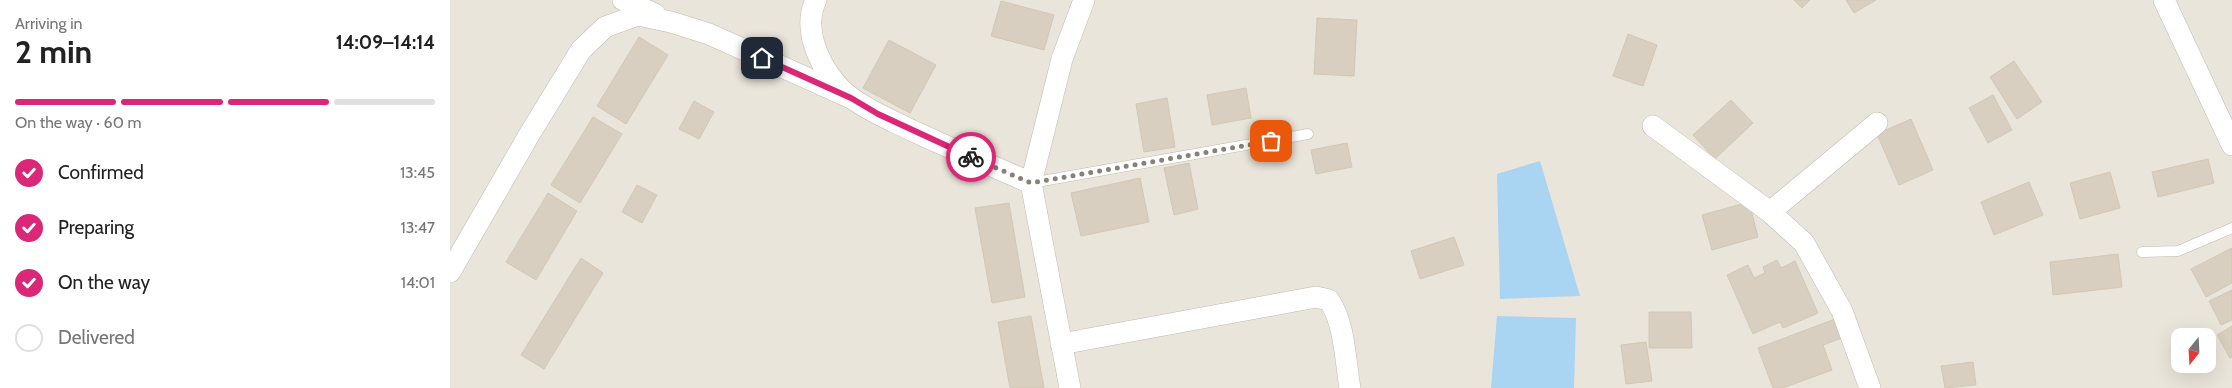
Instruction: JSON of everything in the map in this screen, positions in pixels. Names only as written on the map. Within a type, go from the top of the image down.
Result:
[{"type":"street","points":[[623,0],[671,22]]},
{"type":"street","points":[[816,0],[810,26],[815,48],[826,72],[851,98]]},
{"type":"street","points":[[1070,388],[1031,183],[1062,59],[1084,0]]},
{"type":"street","points":[[2164,0],[2232,145]]},
{"type":"street","points":[[450,272],[529,135],[581,50],[604,27],[638,15],[671,22],[709,34],[851,98],[878,114],[962,154],[1031,183]]},
{"type":"street","points":[[1770,212],[1877,123]]},
{"type":"street","points":[[1653,126],[1770,212],[1804,244],[1842,311],[1870,388]]},
{"type":"street","points":[[1062,344],[1316,297],[1328,300],[1336,310],[1350,388]]},
{"type":"lane","points":[[1031,183],[1308,134]]},
{"type":"lane","points":[[2142,252],[2178,251],[2232,228]]},
{"type":"shaded area","points":[[450,0],[2232,0],[2232,388],[450,388]]},
{"type":"water","points":[[1540,161],[1580,296],[1500,299],[1497,174]]},
{"type":"water","points":[[1497,316],[1576,318],[1574,388],[1491,388]]},
{"type":"building","points":[[1794,0],[1810,0],[1802,8]]},
{"type":"building","points":[[1846,0],[1876,0],[1854,13]]},
{"type":"building","points":[[1001,1],[1054,15],[1044,50],[991,36]]},
{"type":"building","points":[[1317,18],[1357,20],[1354,76],[1314,74]]},
{"type":"building","points":[[1628,34],[1657,45],[1643,86],[1613,76]]},
{"type":"building","points":[[639,37],[668,55],[626,124],[597,106]]},
{"type":"building","points":[[889,40],[936,65],[910,113],[863,88]]},
{"type":"building","points":[[2014,61],[2042,102],[2017,119],[1990,77]]},
{"type":"building","points":[[1246,88],[1251,118],[1212,125],[1207,95]]},
{"type":"building","points":[[1993,95],[2012,130],[1988,143],[1969,108]]},
{"type":"building","points":[[1167,98],[1175,147],[1144,152],[1136,104]]},
{"type":"building","points":[[1731,100],[1753,123],[1715,159],[1693,135]]},
{"type":"building","points":[[694,101],[714,112],[699,139],[679,129]]},
{"type":"building","points":[[593,117],[622,134],[580,203],[551,185]]},
{"type":"building","points":[[1911,119],[1933,170],[1899,185],[1877,134]]},
{"type":"building","points":[[1347,143],[1352,167],[1316,174],[1311,150]]},
{"type":"building","points":[[2208,159],[2214,183],[2158,197],[2152,172]]},
{"type":"building","points":[[1189,163],[1198,209],[1174,215],[1164,168]]},
{"type":"building","points":[[2110,172],[2120,208],[2080,219],[2070,183]]},
{"type":"building","points":[[1140,178],[1149,222],[1081,236],[1071,193]]},
{"type":"building","points":[[2029,182],[2043,215],[1994,235],[1981,202]]},
{"type":"building","points":[[637,185],[657,195],[642,223],[622,212]]},
{"type":"building","points":[[548,193],[577,211],[536,280],[506,262]]},
{"type":"building","points":[[1749,202],[1758,237],[1712,250],[1702,215]]},
{"type":"building","points":[[1009,203],[1025,297],[992,303],[975,208]]},
{"type":"building","points":[[1454,237],[1464,265],[1420,279],[1411,251]]},
{"type":"building","points":[[2232,248],[2232,283],[2206,297],[2191,269]]},
{"type":"building","points":[[2118,254],[2122,287],[2053,295],[2050,262]]},
{"type":"building","points":[[581,258],[603,273],[544,369],[521,355]]},
{"type":"building","points":[[1777,260],[1781,268],[1795,261],[1818,313],[1783,328],[1780,322],[1753,334],[1727,275],[1748,265],[1754,278],[1765,273],[1763,267]]},
{"type":"building","points":[[2232,290],[2232,320],[2221,325],[2209,301]]},
{"type":"building","points":[[1649,312],[1691,312],[1692,348],[1649,348]]},
{"type":"building","points":[[1031,316],[1044,388],[1010,388],[998,322]]},
{"type":"building","points":[[1835,319],[1842,338],[1823,345],[1832,370],[1783,388],[1773,388],[1758,348]]},
{"type":"building","points":[[2232,326],[2232,357],[2230,358],[2217,335]]},
{"type":"building","points":[[1646,342],[1652,381],[1626,384],[1621,345]]},
{"type":"building","points":[[1973,362],[1976,385],[1945,388],[1941,366]]},
{"type":"way so far","points":[[971,157],[1031,183],[1271,141]]},
{"type":"route","points":[[762,58],[851,98],[878,114],[971,157]]}]
